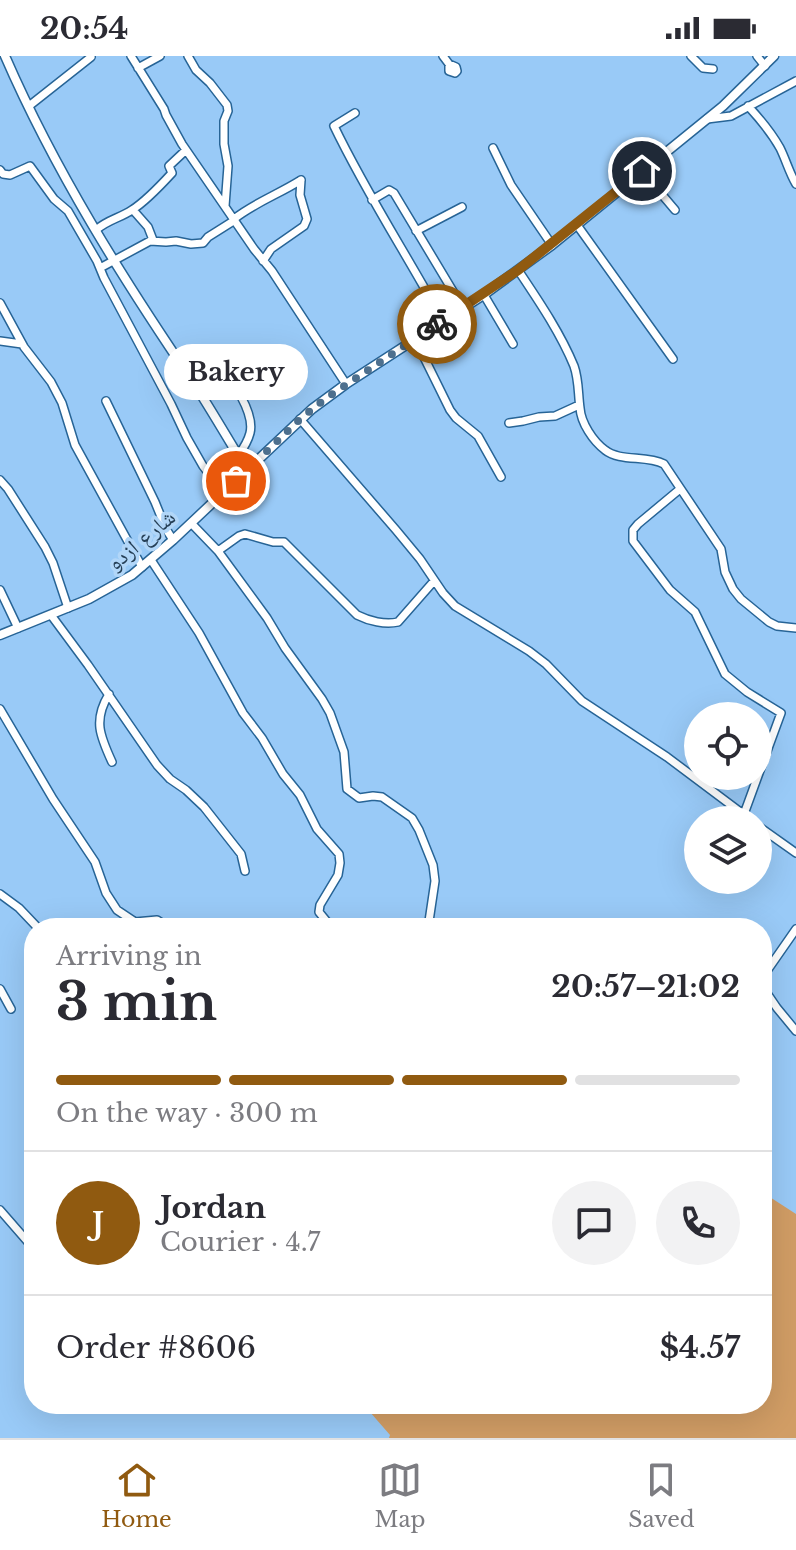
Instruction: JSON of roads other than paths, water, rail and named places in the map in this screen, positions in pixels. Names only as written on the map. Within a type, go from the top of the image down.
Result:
[{"type":"street","points":[[5,56],[96,230],[247,470]]},
{"type":"street","points":[[131,56],[186,150],[346,384]]},
{"type":"street","points":[[138,68],[160,56]]},
{"type":"street","points":[[188,56],[196,70],[227,105],[224,121],[228,166],[225,206]]},
{"type":"street","points":[[443,56],[449,64]]},
{"type":"street","points":[[691,56],[703,68],[713,69]]},
{"type":"street","points":[[757,56],[765,66]]},
{"type":"street","name":"شارع ازدو","points":[[0,635],[113,587],[142,567],[300,419],[346,384],[484,295],[552,245],[723,106],[774,56]]},
{"type":"street","points":[[29,106],[91,57]]},
{"type":"street","points":[[707,119],[731,116],[796,81]]},
{"type":"street","points":[[748,106],[768,128],[796,184]]},
{"type":"street","points":[[355,113],[334,126],[372,200],[443,321]]},
{"type":"street","points":[[493,148],[511,185],[552,245]]},
{"type":"street","points":[[96,230],[105,222],[133,210],[172,173],[169,166],[186,150]]},
{"type":"street","points":[[785,159],[796,163]]},
{"type":"street","points":[[0,170],[10,175],[26,166],[32,168],[50,194],[68,211],[187,438],[223,492]]},
{"type":"street","points":[[642,171],[675,210]]},
{"type":"street","points":[[100,268],[153,240],[203,243],[248,208],[301,180],[301,202],[307,219],[304,226],[271,249],[263,261]]},
{"type":"street","points":[[372,200],[389,190],[394,193],[463,308]]},
{"type":"street","points":[[416,231],[462,207]]},
{"type":"street","points":[[133,210],[148,227],[153,240]]},
{"type":"street","points":[[577,225],[673,359]]},
{"type":"street","points":[[518,270],[541,304],[575,369],[581,415],[591,434],[605,451],[664,464],[721,549],[725,572],[741,599],[769,622],[796,628]]},
{"type":"street","points":[[484,295],[513,344]]},
{"type":"street","points":[[0,303],[22,344],[51,382],[62,403],[75,445],[142,567]]},
{"type":"street","points":[[415,339],[450,410],[478,436],[501,477]]},
{"type":"street","points":[[0,341],[22,344]]},
{"type":"street","points":[[189,377],[213,364],[218,365],[236,390],[251,421],[251,431],[238,456]]},
{"type":"street","points":[[106,401],[173,540]]},
{"type":"street","points":[[509,423],[555,416],[579,405]]},
{"type":"street","points":[[300,419],[403,539],[455,606],[529,651],[582,701],[667,757],[733,806]]},
{"type":"street","points":[[0,480],[45,547],[68,608]]},
{"type":"street","points":[[680,489],[638,524],[633,530],[633,541],[670,590],[695,612],[725,674],[781,713],[747,806]]},
{"type":"street","points":[[191,523],[218,551],[322,699],[344,752],[347,789],[359,798],[382,797],[412,818],[433,865],[435,881],[429,918]]},
{"type":"street","points":[[218,551],[245,534],[284,542],[357,615],[368,620],[398,622],[434,581]]},
{"type":"street","points":[[151,560],[199,633],[243,713],[300,795],[317,829],[339,854],[338,875],[320,905],[319,912],[324,918]]},
{"type":"street","points":[[0,590],[18,628]]},
{"type":"street","points":[[51,615],[164,774],[204,807],[238,849],[245,871]]},
{"type":"street","points":[[109,694],[98,716],[112,762]]},
{"type":"street","points":[[0,709],[53,799],[95,862],[106,893],[117,910],[129,918]]},
{"type":"street","points":[[772,836],[796,853]]},
{"type":"street","points":[[0,894],[28,918]]},
{"type":"street","points":[[772,964],[796,929]]},
{"type":"street","points":[[0,989],[11,1009]]},
{"type":"street","points":[[772,1001],[796,1031]]},
{"type":"street","points":[[0,1210],[24,1238]]},
{"type":"place","name":"Bakery","points":[[236,481]]}]
